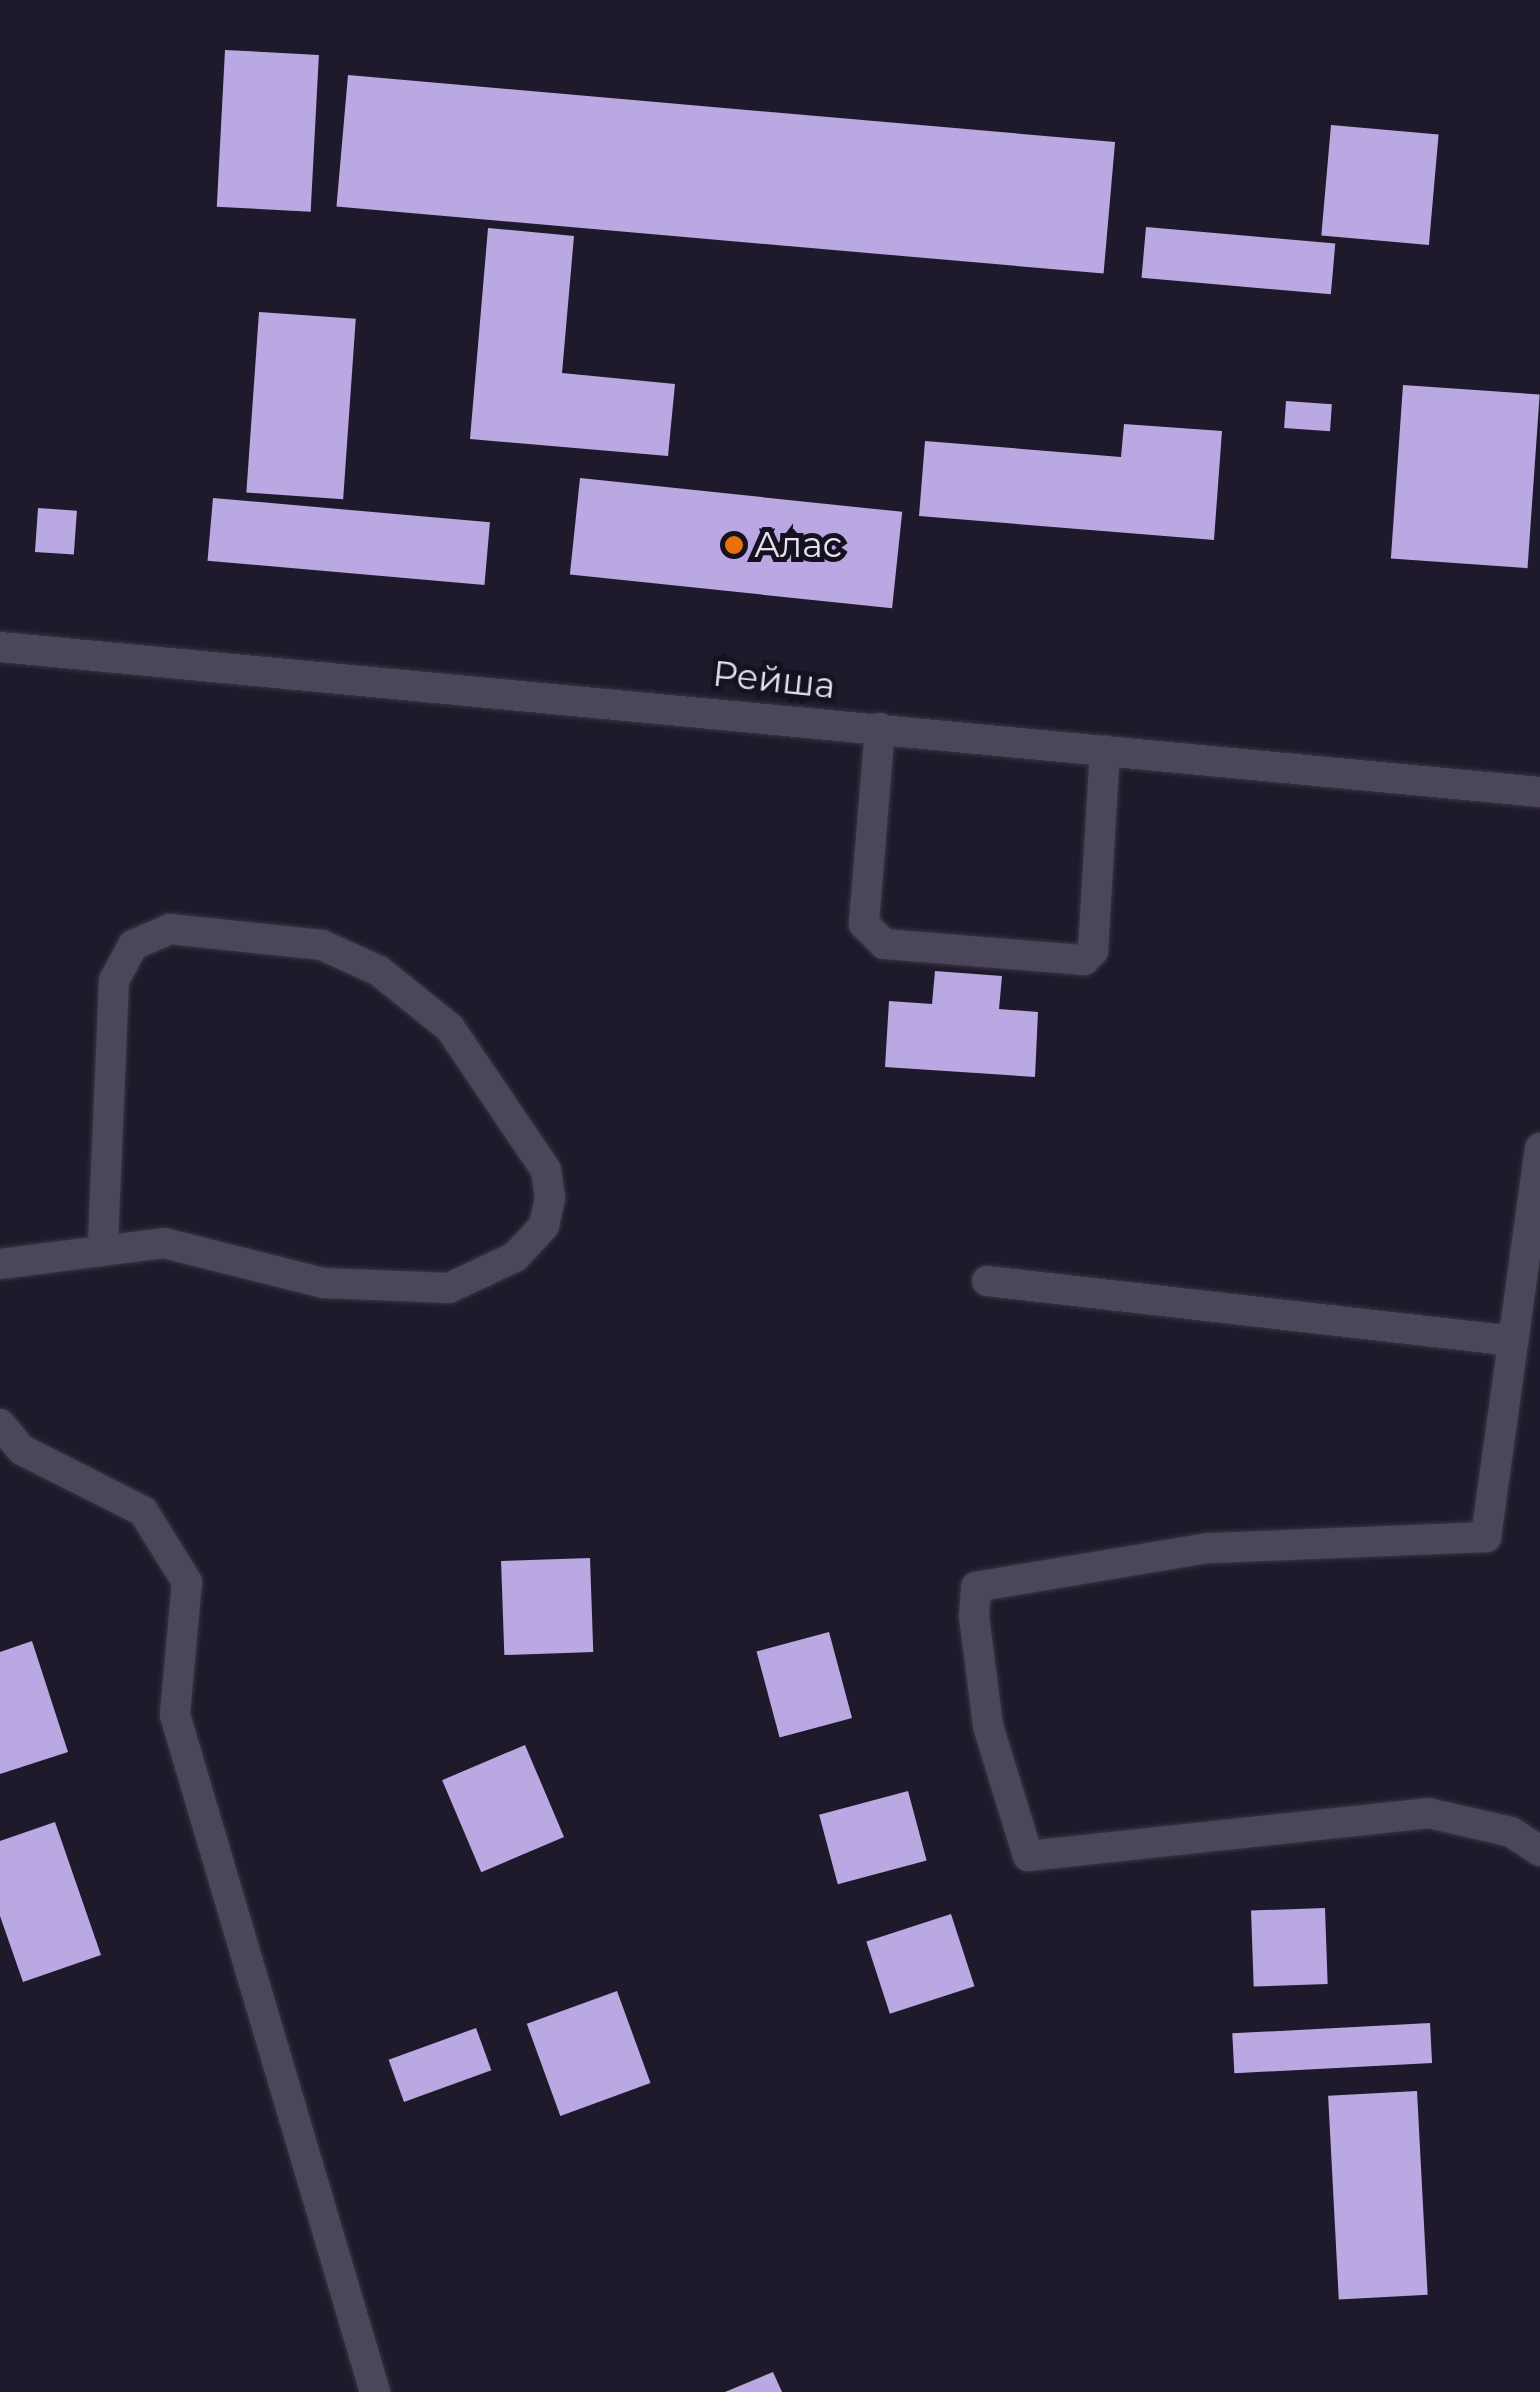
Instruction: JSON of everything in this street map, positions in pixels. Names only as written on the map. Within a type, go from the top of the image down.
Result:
[{"type":"street","points":[[0,624],[66,648]]},
{"type":"street","name":"Рейша","points":[[0,647],[66,648],[1540,792]]},
{"type":"street","points":[[880,728],[864,924],[884,944],[903,946],[1084,960],[1093,950],[1104,750]]},
{"type":"street","points":[[0,1264],[164,1243],[323,1284],[449,1288],[515,1257],[544,1226],[550,1198],[546,1170],[450,1028],[379,971],[322,945],[170,929],[133,945],[114,980],[103,1248]]},
{"type":"street","points":[[1540,1148],[1486,1537],[1208,1548],[976,1586],[974,1616],[988,1726],[1028,1856],[1428,1813],[1511,1832],[1540,1852]]},
{"type":"street","points":[[987,1281],[1514,1340]]},
{"type":"street","points":[[0,1424],[22,1450],[142,1510],[186,1582],[176,1714],[375,2392]]},
{"type":"building","points":[[225,50],[319,55],[311,212],[217,207]]},
{"type":"building","points":[[348,75],[1115,142],[1104,274],[336,206]]},
{"type":"building","points":[[1331,125],[1439,134],[1429,245],[1321,236]]},
{"type":"building","points":[[1146,227],[1335,244],[1331,294],[1142,278]]},
{"type":"building","points":[[488,228],[574,236],[562,373],[675,384],[668,456],[470,439]]},
{"type":"building","points":[[259,312],[356,319],[343,499],[246,493]]},
{"type":"building","points":[[1403,385],[1540,395],[1528,568],[1391,559]]},
{"type":"building","points":[[1286,401],[1332,404],[1330,431],[1284,428]]},
{"type":"building","points":[[1124,424],[1222,431],[1214,540],[919,516],[925,441],[1121,457]]},
{"type":"building","points":[[580,478],[902,512],[892,608],[570,574]]},
{"type":"building","points":[[213,498],[490,522],[484,585],[208,561]]},
{"type":"building","points":[[38,508],[77,511],[74,555],[35,552]]},
{"type":"building","points":[[935,971],[1002,976],[999,1009],[1038,1012],[1035,1077],[885,1067],[889,1001],[932,1004]]},
{"type":"building","points":[[590,1558],[593,1652],[504,1655],[501,1561]]},
{"type":"building","points":[[829,1632],[852,1718],[780,1737],[757,1651]]},
{"type":"building","points":[[32,1641],[68,1752],[0,1774],[0,1652]]},
{"type":"building","points":[[525,1745],[564,1837],[481,1872],[442,1780]]},
{"type":"building","points":[[908,1791],[927,1861],[838,1884],[819,1815]]},
{"type":"building","points":[[55,1822],[101,1955],[23,1982],[0,1916],[0,1841]]},
{"type":"building","points":[[1325,1908],[1328,1984],[1254,1987],[1251,1911]]},
{"type":"building","points":[[951,1914],[974,1986],[890,2014],[866,1942]]},
{"type":"building","points":[[617,1991],[651,2083],[560,2116],[527,2024]]},
{"type":"building","points":[[1430,2023],[1432,2063],[1234,2073],[1232,2033]]},
{"type":"building","points":[[476,2028],[491,2070],[404,2102],[389,2060]]},
{"type":"building","points":[[1417,2091],[1428,2295],[1339,2299],[1328,2096]]},
{"type":"building","points":[[773,2372],[782,2392],[725,2392]]},
{"type":"place","name":"Алас","points":[[734,545]]}]
